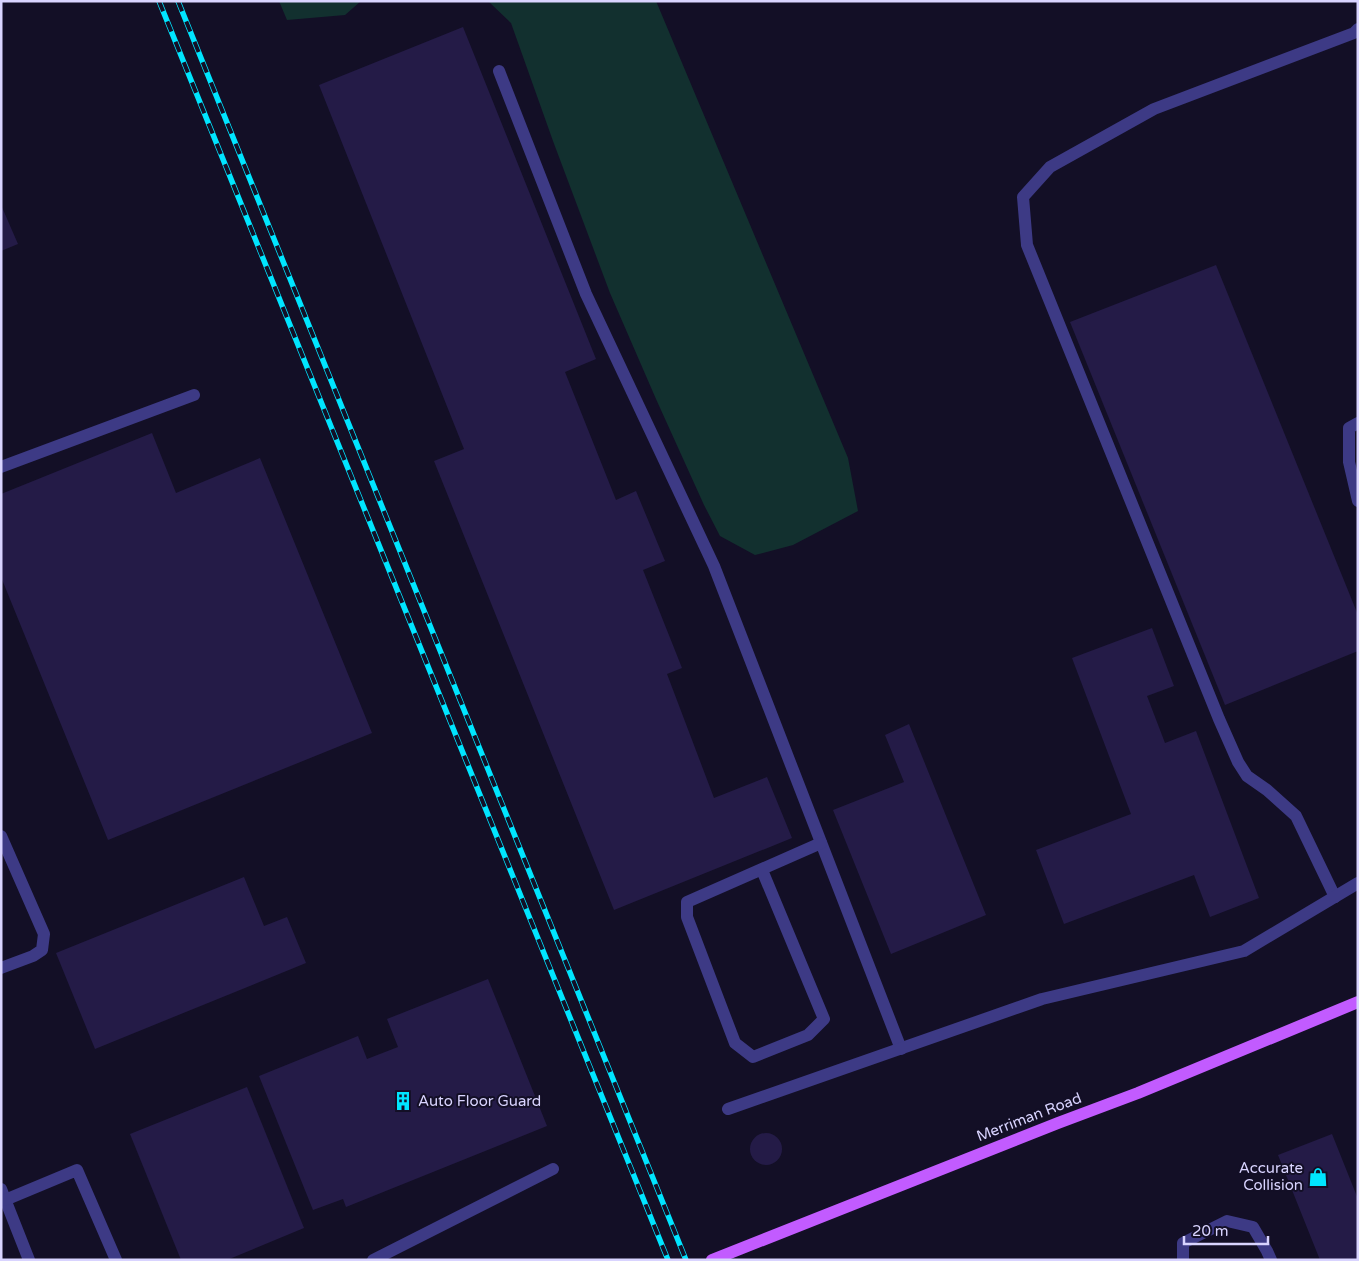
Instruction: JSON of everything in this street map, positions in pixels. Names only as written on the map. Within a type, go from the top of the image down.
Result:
[{"type":"main road","name":"Merriman Road","points":[[712,1260],[1138,1093],[1358,1002]]},
{"type":"street","points":[[1336,897],[1296,816],[1267,790],[1247,776],[1238,762],[1027,245],[1023,197],[1050,167],[1154,109],[1354,33],[1358,29]]},
{"type":"street","points":[[499,71],[586,294],[714,566],[901,1049]]},
{"type":"street","points":[[1,468],[194,395]]},
{"type":"street","points":[[1358,423],[1350,428],[1349,454],[1349,462],[1358,501]]},
{"type":"street","points":[[1,836],[44,934],[42,950],[33,956],[1,968]]},
{"type":"street","points":[[762,870],[824,1019],[808,1035],[753,1057],[734,1042],[687,917],[687,902],[821,844]]},
{"type":"street","points":[[728,1109],[1042,999],[1244,951],[1358,883]]},
{"type":"street","points":[[373,1260],[552,1169]]},
{"type":"street","points":[[29,1260],[4,1204],[77,1170],[116,1260]]},
{"type":"street","points":[[1183,1260],[1183,1243],[1227,1221],[1254,1227],[1271,1260]]},
{"type":"green space","points":[[279,1],[361,1],[345,15],[287,20]]},
{"type":"green space","points":[[488,1],[656,1],[848,458],[858,511],[793,545],[755,555],[720,536],[656,399],[610,293],[511,23]]},
{"type":"building","points":[[463,27],[596,359],[565,372],[616,500],[636,491],[665,561],[643,570],[682,668],[667,674],[714,798],[767,777],[792,838],[614,910],[434,461],[464,449],[319,85]]},
{"type":"building","points":[[1,205],[18,244],[1,251]]},
{"type":"building","points":[[1216,265],[1358,615],[1358,651],[1225,705],[1070,322]]},
{"type":"building","points":[[152,433],[176,493],[260,458],[372,733],[108,840],[1,577],[1,494]]},
{"type":"building","points":[[1152,628],[1174,686],[1147,696],[1165,743],[1196,731],[1259,898],[1210,917],[1194,875],[1064,924],[1036,850],[1131,814],[1072,658]]},
{"type":"building","points":[[909,724],[986,915],[891,954],[833,810],[904,782],[885,735]]},
{"type":"building","points":[[244,877],[264,926],[287,917],[306,963],[95,1049],[56,953]]},
{"type":"building","name":"Auto Floor Guard","points":[[488,979],[547,1126],[346,1207],[343,1199],[313,1210],[259,1076],[358,1036],[367,1059],[398,1047],[387,1019]]},
{"type":"building","points":[[247,1087],[304,1228],[227,1260],[181,1260],[130,1134]]},
{"type":"building","points":[[766,1133],[772,1134],[777,1138],[781,1143],[781,1155],[777,1160],[772,1164],[766,1165],[760,1164],[755,1160],[751,1155],[750,1149],[751,1143],[755,1138],[760,1134]]},
{"type":"building","name":"Accurate Collision","points":[[1332,1134],[1358,1199],[1358,1260],[1320,1260],[1278,1155]]},
{"type":"railway","points":[[159,1],[668,1260]]},
{"type":"railway","points":[[178,1],[686,1260]]},
{"type":"place","name":"Auto Floor Guard","points":[[403,1101]]},
{"type":"place","name":"Accurate Collision","points":[[1318,1177]]}]
